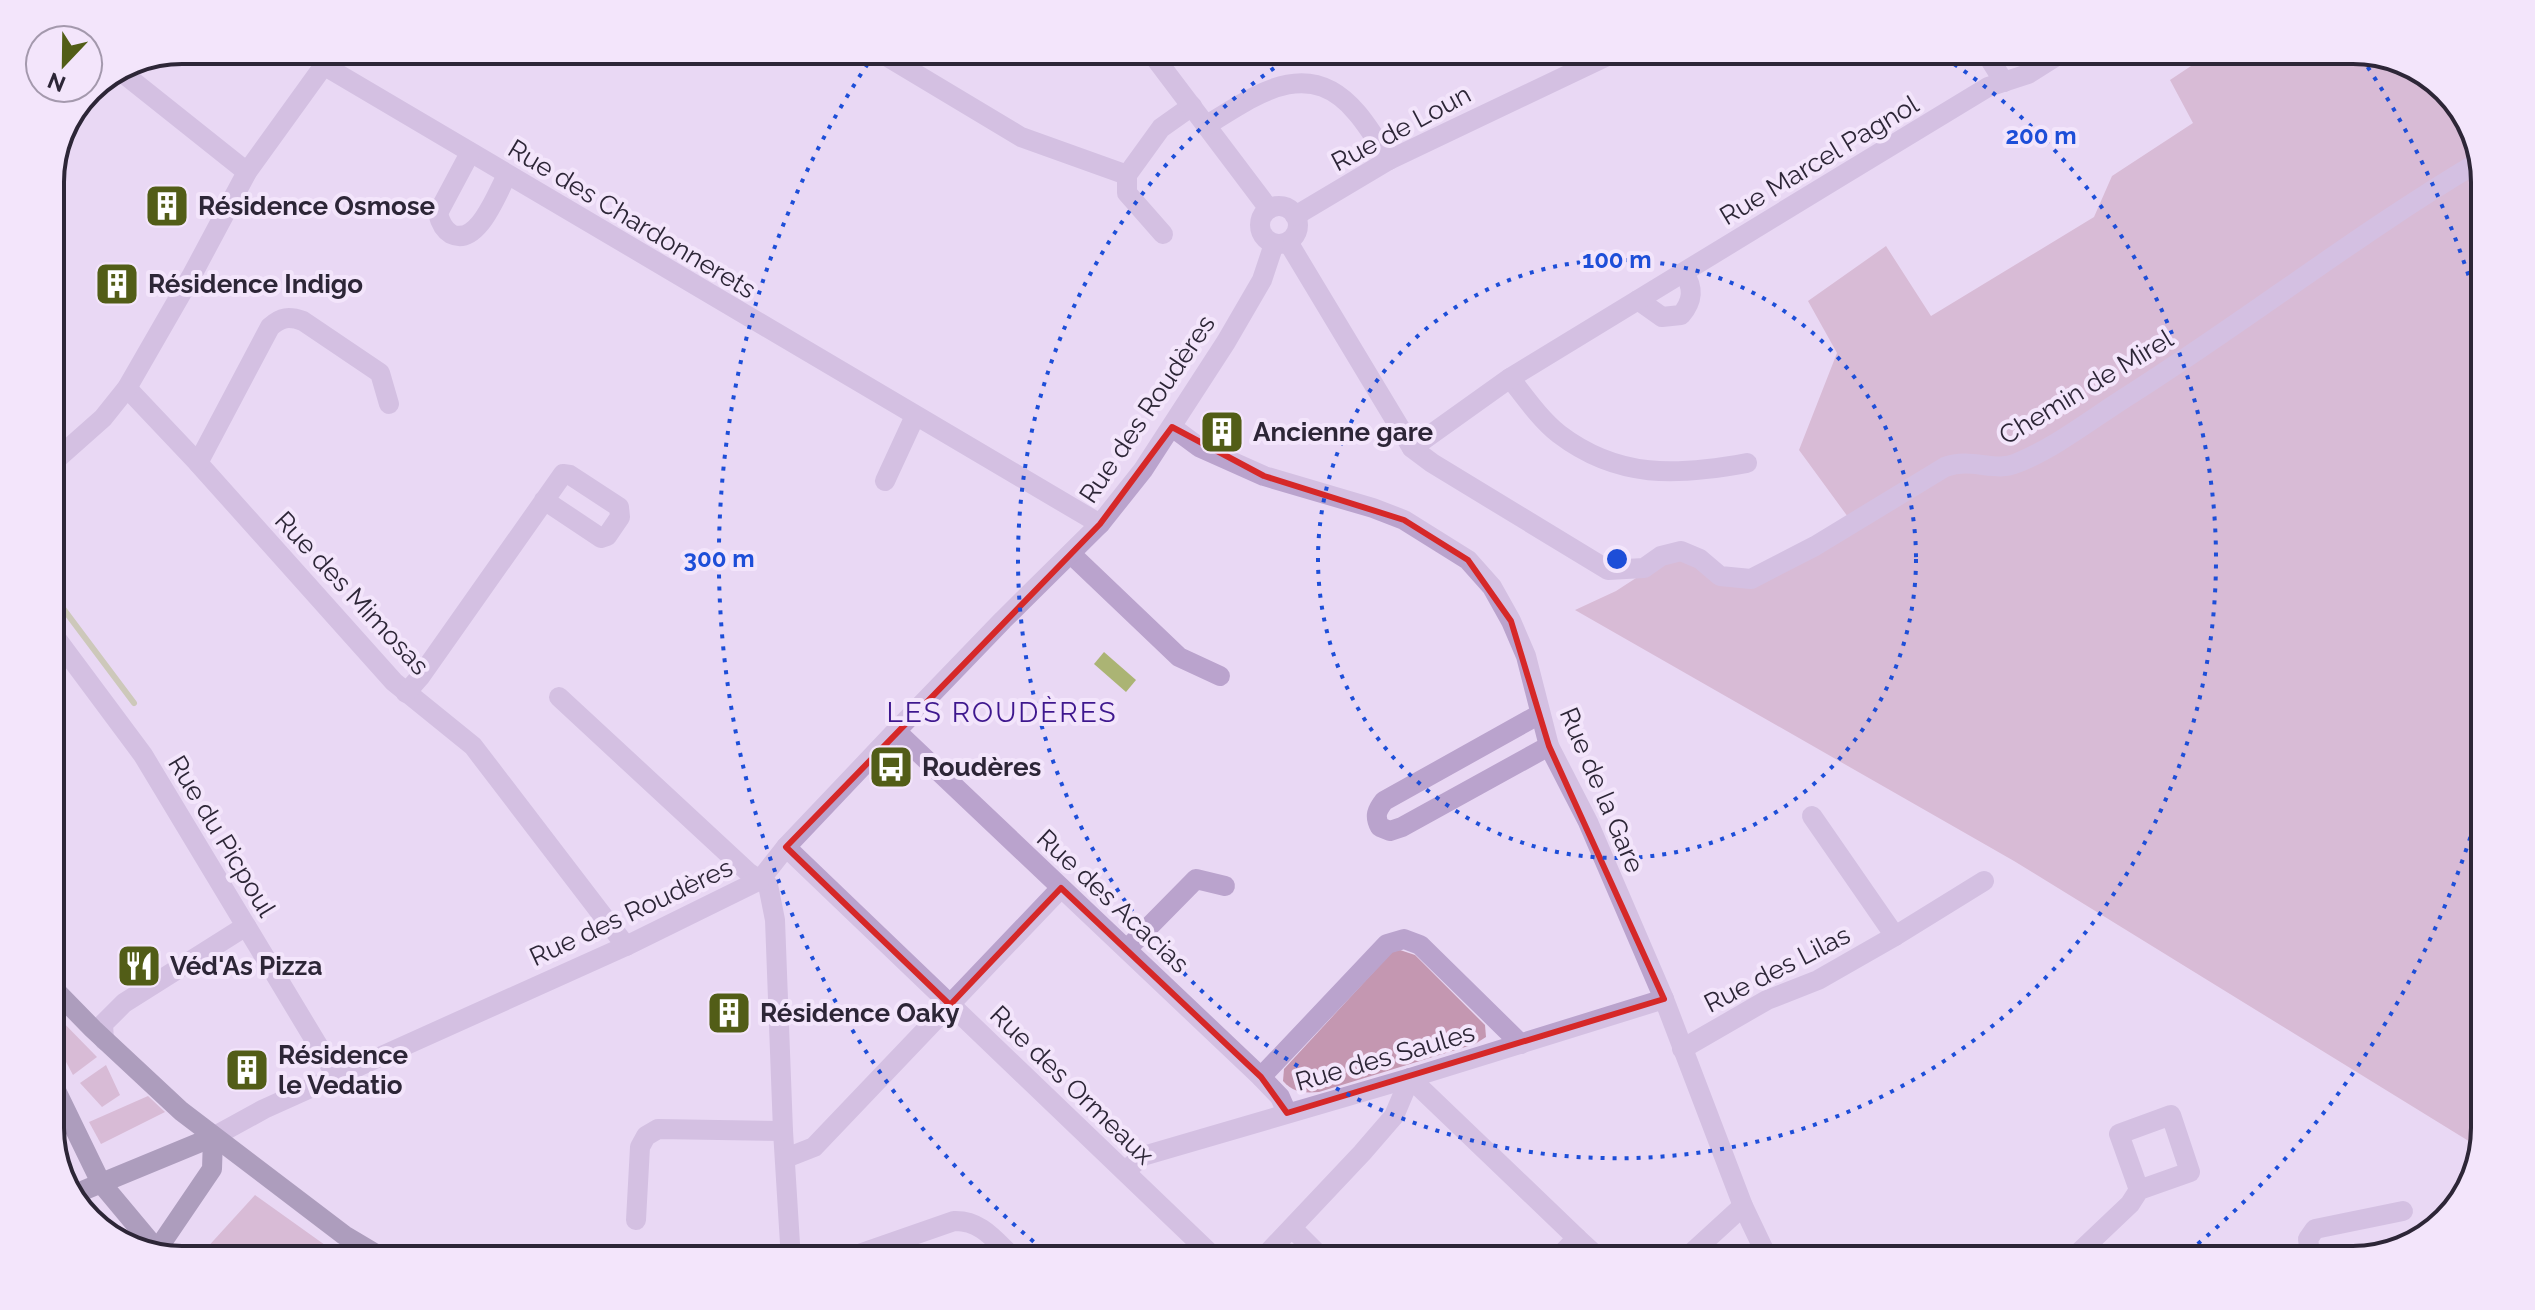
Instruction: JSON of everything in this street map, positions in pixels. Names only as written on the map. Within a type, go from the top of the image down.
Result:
[{"type":"main road","points":[[64,999],[159,1093],[213,1137],[362,1246]]},
{"type":"main road","points":[[64,1107],[101,1183],[150,1241]]},
{"type":"main road","points":[[83,1191],[213,1137]]},
{"type":"main road","points":[[161,1244],[212,1169],[213,1137]]},
{"type":"street","points":[[64,453],[103,418],[127,388],[247,172],[325,64]]},
{"type":"street","name":"Rue des Chardonnerets","points":[[338,64],[470,153],[1100,524]]},
{"type":"street","points":[[899,64],[1021,137],[1127,175]]},
{"type":"street","points":[[1160,64],[1269,209]]},
{"type":"street","name":"Rue de Loun","points":[[1295,216],[1389,160],[1591,64]]},
{"type":"street","points":[[1993,64],[2004,82]]},
{"type":"street","name":"Rue Marcel Pagnol","points":[[1412,448],[1510,378],[1988,87],[2028,74],[2044,64]]},
{"type":"street","points":[[128,77],[247,172]]},
{"type":"street","points":[[1207,125],[1257,93],[1274,86],[1299,83],[1320,85],[1341,96],[1358,114],[1389,160]]},
{"type":"street","points":[[1163,234],[1127,193],[1127,175],[1161,128],[1192,106]]},
{"type":"street","points":[[470,153],[438,213],[440,223],[447,232],[467,236],[477,229],[507,175]]},
{"type":"street","name":"Chemin de Mirel","points":[[1412,448],[1459,481],[1608,570],[1644,568],[1661,556],[1681,551],[1700,559],[1720,576],[1751,579],[1815,546],[1945,467],[1970,462],[2006,467],[2016,464],[2182,362],[2297,280],[2470,167]]},
{"type":"street","points":[[1281,243],[1297,230],[1295,216],[1284,207],[1264,213],[1260,228],[1262,235],[1281,243],[1412,448]]},
{"type":"street","name":"Rue des Roudères","points":[[213,1137],[264,1109],[626,946],[760,880],[786,847],[896,731],[1100,524],[1172,427],[1262,280],[1281,243]]},
{"type":"street","points":[[1638,300],[1662,317],[1681,315],[1691,297],[1691,284],[1684,273]]},
{"type":"street","points":[[198,463],[270,327],[278,319],[291,317],[303,321],[380,373],[389,404]]},
{"type":"street","points":[[1510,378],[1558,433],[1591,454],[1622,467],[1685,473],[1747,463]]},
{"type":"street","name":"Rue des Mimosas","points":[[127,388],[406,693],[473,746],[626,946]]},
{"type":"street","points":[[885,481],[915,416]]},
{"type":"street","name":"Rue de la Gare","points":[[1172,427],[1199,447],[1264,476],[1404,520],[1468,560],[1492,587],[1526,656],[1549,746],[1588,822],[1664,999],[1743,1206],[1762,1246]]},
{"type":"street","points":[[406,693],[544,500]]},
{"type":"street","points":[[1071,554],[1179,657],[1220,676]]},
{"type":"street","name":"Rue du Picpoul","points":[[64,649],[130,736],[337,1077]]},
{"type":"street","points":[[559,697],[768,885],[775,920],[790,1246]]},
{"type":"street","points":[[1540,714],[1384,801],[1377,810],[1380,827],[1390,831],[1402,827],[1549,746]]},
{"type":"street","name":"Rue des Acacias","points":[[896,731],[1261,1077],[1280,1097],[1287,1113]]},
{"type":"street","name":"Rue des Lilas","points":[[1812,816],[1895,936]]},
{"type":"street","name":"Rue des Ormeaux","points":[[786,847],[1203,1246]]},
{"type":"street","points":[[1127,949],[1196,879],[1225,886]]},
{"type":"street","name":"Rue des Lilas","points":[[1682,1049],[1767,1000],[1818,980],[1984,881]]},
{"type":"street","points":[[786,1158],[814,1147],[1061,888]]},
{"type":"street","points":[[104,1040],[103,1024],[124,1003],[246,926]]},
{"type":"street","points":[[1261,1077],[1387,944],[1404,939],[1420,945],[1521,1044]]},
{"type":"street","name":"Rue des Saules","points":[[1125,1171],[1143,1156],[1664,999]]},
{"type":"street","points":[[1275,1246],[1394,1116],[1410,1078],[1586,1246]]},
{"type":"street","points":[[636,1220],[640,1147],[646,1136],[658,1129],[783,1131]]},
{"type":"street","points":[[2086,1246],[2130,1204],[2139,1190]]},
{"type":"street","points":[[1699,1246],[1743,1206]]},
{"type":"street","points":[[2309,1246],[2308,1239],[2315,1229],[2403,1211]]},
{"type":"street","points":[[882,1246],[954,1221],[968,1221],[979,1226],[1001,1246]]},
{"type":"street","points":[[1292,1228],[1310,1246]]},
{"type":"street","points":[[1569,1246],[1577,1238]]},
{"type":"highlighted area","points":[[1172,427],[1264,476],[1404,520],[1468,560],[1511,621],[1549,746],[1664,999],[1287,1113],[1261,1077],[1061,888],[950,1005],[786,847],[1100,524]]},
{"type":"shaded area","points":[[2194,64],[2353,64],[2383,68],[2405,76],[2431,93],[2451,117],[2465,144],[2471,174],[2470,1142],[2014,861],[1575,610],[1616,591],[1670,556],[1684,559],[1731,585],[1848,517],[1799,450],[1837,353],[1808,301],[1886,246],[1931,316],[2094,217],[2112,176],[2193,123],[2170,80]]},
{"type":"shaded area","points":[[1104,652],[1136,680],[1126,692],[1094,664]]},
{"type":"shaded area","points":[[1400,950],[1415,955],[1485,1025],[1486,1037],[1475,1044],[1319,1092],[1300,1091],[1287,1085],[1283,1081],[1284,1069],[1392,952]]},
{"type":"shaded area","points":[[64,1023],[97,1057],[73,1075],[64,1058]]},
{"type":"shaded area","points":[[106,1065],[120,1095],[102,1107],[80,1083]]},
{"type":"shaded area","points":[[148,1096],[165,1112],[101,1144],[89,1122]]},
{"type":"shaded area","points":[[255,1195],[325,1245],[324,1246],[209,1246]]},
{"type":"waterway","points":[[64,610],[134,703]]},
{"type":"place","name":"Résidence Osmose","points":[[167,206]]},
{"type":"place","name":"Résidence Indigo","points":[[117,284]]},
{"type":"place","name":"Ancienne gare","points":[[1222,432]]},
{"type":"place","name":"Roudères","points":[[891,767]]},
{"type":"place","name":"Véd'As Pizza","points":[[139,966]]},
{"type":"place","name":"Résidence Oaky","points":[[729,1013]]},
{"type":"place","name":"Résidence le Vedatio","points":[[247,1070]]},
{"type":"district","name":"LES ROUDÈRES","points":[[1002,712]]}]
